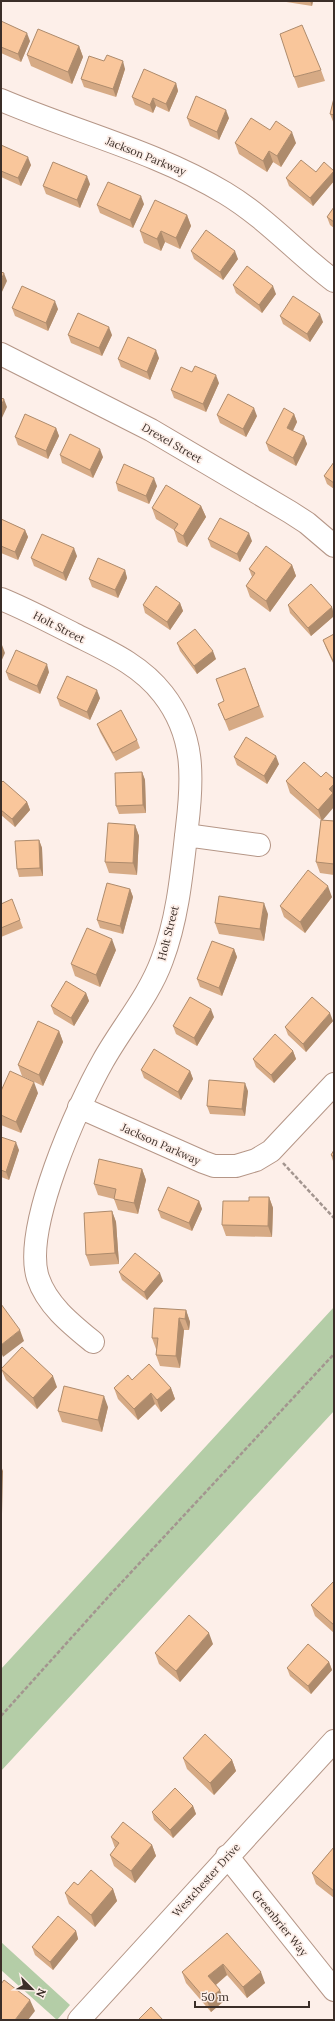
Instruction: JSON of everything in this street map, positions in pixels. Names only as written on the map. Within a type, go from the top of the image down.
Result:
[{"type":"street","name":"Jackson Parkway","points":[[1,100],[184,170],[227,194],[263,221],[334,281]]},
{"type":"street","name":"Drexel Street","points":[[1,354],[151,430],[290,512],[334,546]]},
{"type":"street","name":"Holt Street","points":[[1,599],[128,661],[164,695],[176,715],[190,754],[192,772],[191,796],[186,835],[173,920],[162,960],[152,981],[104,1060],[80,1107],[53,1176],[40,1221],[34,1257],[38,1278],[49,1300],[69,1322],[93,1342]]},
{"type":"street","points":[[186,835],[259,845]]},
{"type":"street","name":"Jackson Parkway","points":[[80,1107],[203,1162],[214,1166],[236,1166],[256,1160],[271,1151],[334,1084]]},
{"type":"street","name":"Westchester Drive","points":[[79,2020],[227,1856],[334,1741]]},
{"type":"street","name":"Greenbrier Way","points":[[227,1856],[334,1990]]},
{"type":"path","points":[[271,1151],[334,1218]]},
{"type":"path","points":[[1,1716],[109,1596],[334,1354]]},
{"type":"green space","points":[[334,1307],[334,1411],[1,1771],[1,1669]]},
{"type":"green space","points":[[1,1942],[70,2005],[57,2020],[1,1970]]},
{"type":"building","points":[[1,21],[27,33],[18,54],[1,47]]},
{"type":"building","points":[[302,25],[321,70],[294,77],[280,34]]},
{"type":"building","points":[[38,29],[79,46],[68,72],[27,55]]},
{"type":"building","points":[[107,55],[123,61],[113,89],[81,79],[89,56],[104,61]]},
{"type":"building","points":[[144,69],[176,83],[166,104],[153,98],[150,105],[132,97]]},
{"type":"building","points":[[196,96],[226,110],[217,132],[187,118]]},
{"type":"building","points":[[334,98],[334,115],[330,114]]},
{"type":"building","points":[[251,118],[270,130],[276,121],[292,132],[277,156],[269,151],[263,161],[235,143]]},
{"type":"building","points":[[1,145],[28,157],[18,178],[1,171]]},
{"type":"building","points":[[301,160],[316,172],[324,162],[334,171],[310,198],[286,178]]},
{"type":"building","points":[[53,162],[87,176],[77,200],[43,186]]},
{"type":"building","points":[[108,182],[141,196],[130,220],[97,205]]},
{"type":"building","points":[[155,200],[187,215],[176,238],[161,231],[157,239],[140,231]]},
{"type":"building","points":[[334,207],[334,222],[327,217]]},
{"type":"building","points":[[206,230],[235,251],[220,272],[191,251]]},
{"type":"building","points":[[247,266],[273,286],[259,305],[233,285]]},
{"type":"building","points":[[1,272],[4,273],[1,280]]},
{"type":"building","points":[[22,286],[55,301],[46,323],[12,308]]},
{"type":"building","points":[[293,296],[320,314],[307,334],[280,316]]},
{"type":"building","points":[[78,313],[109,327],[99,348],[68,335]]},
{"type":"building","points":[[128,337],[156,350],[147,372],[118,359]]},
{"type":"building","points":[[195,366],[216,375],[203,404],[171,390],[181,367],[192,372]]},
{"type":"building","points":[[228,394],[254,408],[243,429],[217,415]]},
{"type":"building","points":[[1,398],[4,399],[1,406]]},
{"type":"building","points":[[284,408],[294,414],[287,428],[304,436],[293,458],[266,443]]},
{"type":"building","points":[[25,414],[56,428],[46,451],[15,437]]},
{"type":"building","points":[[70,434],[100,449],[90,470],[60,455]]},
{"type":"building","points":[[334,462],[334,483],[324,476]]},
{"type":"building","points":[[124,464],[154,478],[146,496],[116,483]]},
{"type":"building","points":[[166,485],[201,506],[183,536],[174,530],[178,524],[152,508]]},
{"type":"building","points":[[220,518],[249,533],[237,554],[208,539]]},
{"type":"building","points":[[1,519],[25,530],[15,552],[1,546]]},
{"type":"building","points":[[42,534],[74,548],[63,573],[31,558]]},
{"type":"building","points":[[266,546],[292,565],[266,601],[246,586],[255,573],[249,569]]},
{"type":"building","points":[[98,558],[125,570],[115,590],[89,579]]},
{"type":"building","points":[[311,584],[332,607],[308,628],[288,605]]},
{"type":"building","points":[[156,586],[180,603],[167,622],[143,605]]},
{"type":"building","points":[[195,629],[213,651],[194,666],[177,643]]},
{"type":"building","points":[[334,634],[334,663],[323,640]]},
{"type":"building","points":[[16,650],[47,664],[37,686],[6,672]]},
{"type":"building","points":[[245,668],[259,706],[225,720],[218,704],[224,701],[216,679]]},
{"type":"building","points":[[67,676],[97,690],[87,712],[57,698]]},
{"type":"building","points":[[121,710],[137,740],[113,753],[97,724]]},
{"type":"building","points":[[246,737],[276,756],[264,776],[234,757]]},
{"type":"building","points":[[304,762],[321,777],[326,772],[334,779],[334,784],[329,789],[333,793],[318,810],[286,781]]},
{"type":"building","points":[[142,772],[143,805],[116,806],[115,773]]},
{"type":"building","points":[[3,781],[27,802],[12,819],[1,810],[1,783]]},
{"type":"building","points":[[321,820],[334,821],[334,864],[316,862]]},
{"type":"building","points":[[108,823],[135,825],[133,863],[105,862]]},
{"type":"building","points":[[39,840],[40,868],[17,869],[15,841]]},
{"type":"building","points":[[308,870],[328,886],[300,922],[280,906]]},
{"type":"building","points":[[107,883],[130,889],[120,926],[97,920]]},
{"type":"building","points":[[219,896],[264,903],[260,929],[215,923]]},
{"type":"building","points":[[12,899],[20,920],[1,928],[1,904]]},
{"type":"building","points":[[87,928],[112,939],[96,975],[71,964]]},
{"type":"building","points":[[212,941],[234,949],[219,988],[197,979]]},
{"type":"building","points":[[66,981],[86,993],[71,1018],[51,1006]]},
{"type":"building","points":[[190,997],[211,1009],[194,1038],[173,1026]]},
{"type":"building","points":[[312,997],[330,1013],[303,1044],[285,1027]]},
{"type":"building","points":[[38,1021],[59,1031],[39,1075],[18,1065]]},
{"type":"building","points":[[275,1034],[293,1051],[271,1075],[253,1059]]},
{"type":"building","points":[[154,1049],[190,1071],[178,1092],[141,1070]]},
{"type":"building","points":[[10,1071],[34,1082],[16,1122],[1,1115],[1,1091]]},
{"type":"building","points":[[209,1080],[245,1083],[242,1109],[207,1106]]},
{"type":"building","points":[[1,1137],[16,1142],[6,1172],[1,1170]]},
{"type":"building","points":[[334,1150],[334,1157],[331,1155]]},
{"type":"building","points":[[99,1159],[142,1169],[134,1203],[114,1199],[116,1189],[94,1184]]},
{"type":"building","points":[[168,1187],[199,1201],[189,1223],[158,1210]]},
{"type":"building","points":[[249,1197],[269,1197],[268,1226],[222,1225],[223,1201],[249,1201]]},
{"type":"building","points":[[112,1211],[115,1253],[86,1255],[84,1213]]},
{"type":"building","points":[[135,1253],[160,1273],[144,1292],[119,1272]]},
{"type":"building","points":[[1,1304],[20,1330],[1,1345]]},
{"type":"building","points":[[154,1308],[186,1310],[185,1319],[179,1318],[176,1356],[156,1355],[158,1338],[152,1338]]},
{"type":"building","points":[[22,1347],[53,1376],[33,1398],[1,1369]]},
{"type":"building","points":[[149,1364],[171,1388],[157,1400],[151,1393],[134,1409],[114,1388],[128,1375],[132,1380]]},
{"type":"building","points":[[64,1386],[104,1396],[98,1420],[58,1411]]},
{"type":"building","points":[[334,1581],[334,1625],[311,1605]]},
{"type":"building","points":[[189,1615],[209,1633],[176,1671],[155,1653]]},
{"type":"building","points":[[308,1644],[329,1662],[308,1686],[287,1668]]},
{"type":"building","points":[[205,1734],[232,1760],[210,1783],[183,1758]]},
{"type":"building","points":[[175,1788],[193,1806],[170,1830],[152,1812]]},
{"type":"building","points":[[123,1822],[152,1845],[131,1871],[110,1855],[119,1843],[111,1837]]},
{"type":"building","points":[[334,1847],[334,1891],[312,1873]]},
{"type":"building","points":[[91,1870],[113,1889],[91,1915],[65,1893],[74,1882],[78,1885]]},
{"type":"building","points":[[58,1916],[76,1931],[50,1962],[32,1947]]},
{"type":"building","points":[[227,1933],[261,1972],[243,1987],[223,1964],[208,1976],[220,1990],[207,2001],[182,1972]]},
{"type":"building","points":[[4,1980],[30,2000],[15,2020],[1,2020],[1,1984]]},
{"type":"building","points":[[151,2007],[163,2020],[138,2020]]}]
